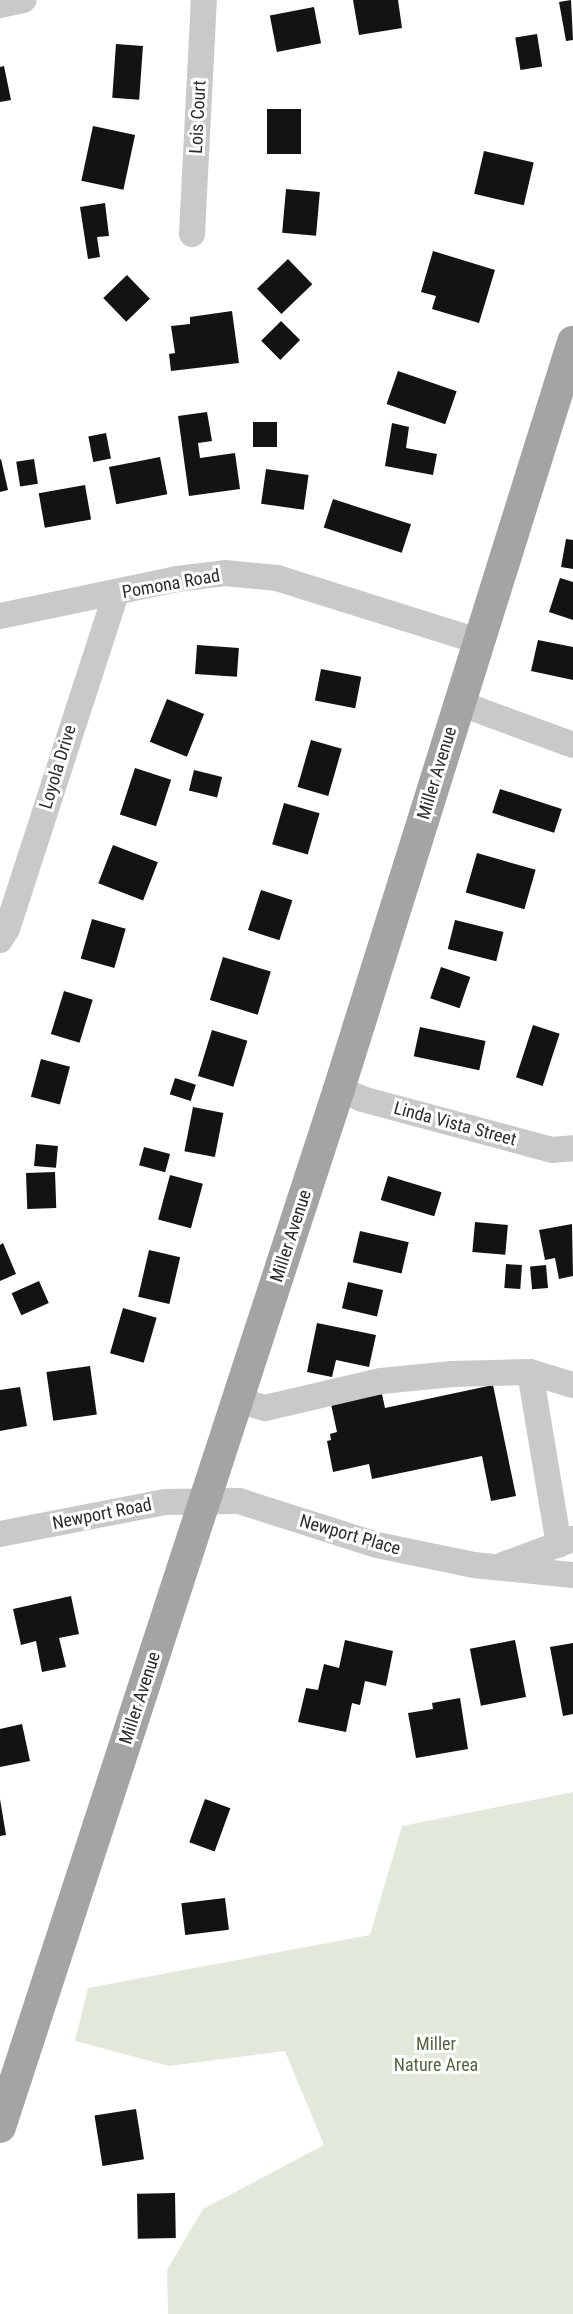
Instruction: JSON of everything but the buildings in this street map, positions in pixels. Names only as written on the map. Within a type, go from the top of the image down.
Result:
[{"type":"main road","name":"Miller Avenue","points":[[0,2127],[339,1089],[573,342]]},
{"type":"street","points":[[0,5],[23,0]]},
{"type":"street","name":"Lois Court","points":[[192,234],[204,0]]},
{"type":"street","name":"Pomona Road","points":[[0,616],[225,573],[277,578],[478,641]]},
{"type":"street","name":"Loyola Drive","points":[[0,940],[7,929],[116,593]]},
{"type":"street","points":[[459,703],[573,745]]},
{"type":"street","name":"Linda Vista Street","points":[[339,1089],[362,1099],[552,1150],[573,1148]]},
{"type":"street","points":[[237,1400],[265,1408],[381,1382],[453,1374],[530,1372],[573,1386]]},
{"type":"street","points":[[497,1568],[566,1542],[530,1372]]},
{"type":"street","name":"Newport Road","points":[[0,1534],[165,1502],[204,1499]]},
{"type":"street","name":"Newport Place","points":[[204,1499],[239,1500],[377,1545],[497,1568],[573,1575]]},
{"type":"green space","name":"Miller Nature Area","points":[[573,1792],[573,2314],[168,2314],[167,2270],[203,2209],[324,2145],[285,2051],[169,2066],[75,2041],[88,1988],[370,1935],[402,1826]]}]
